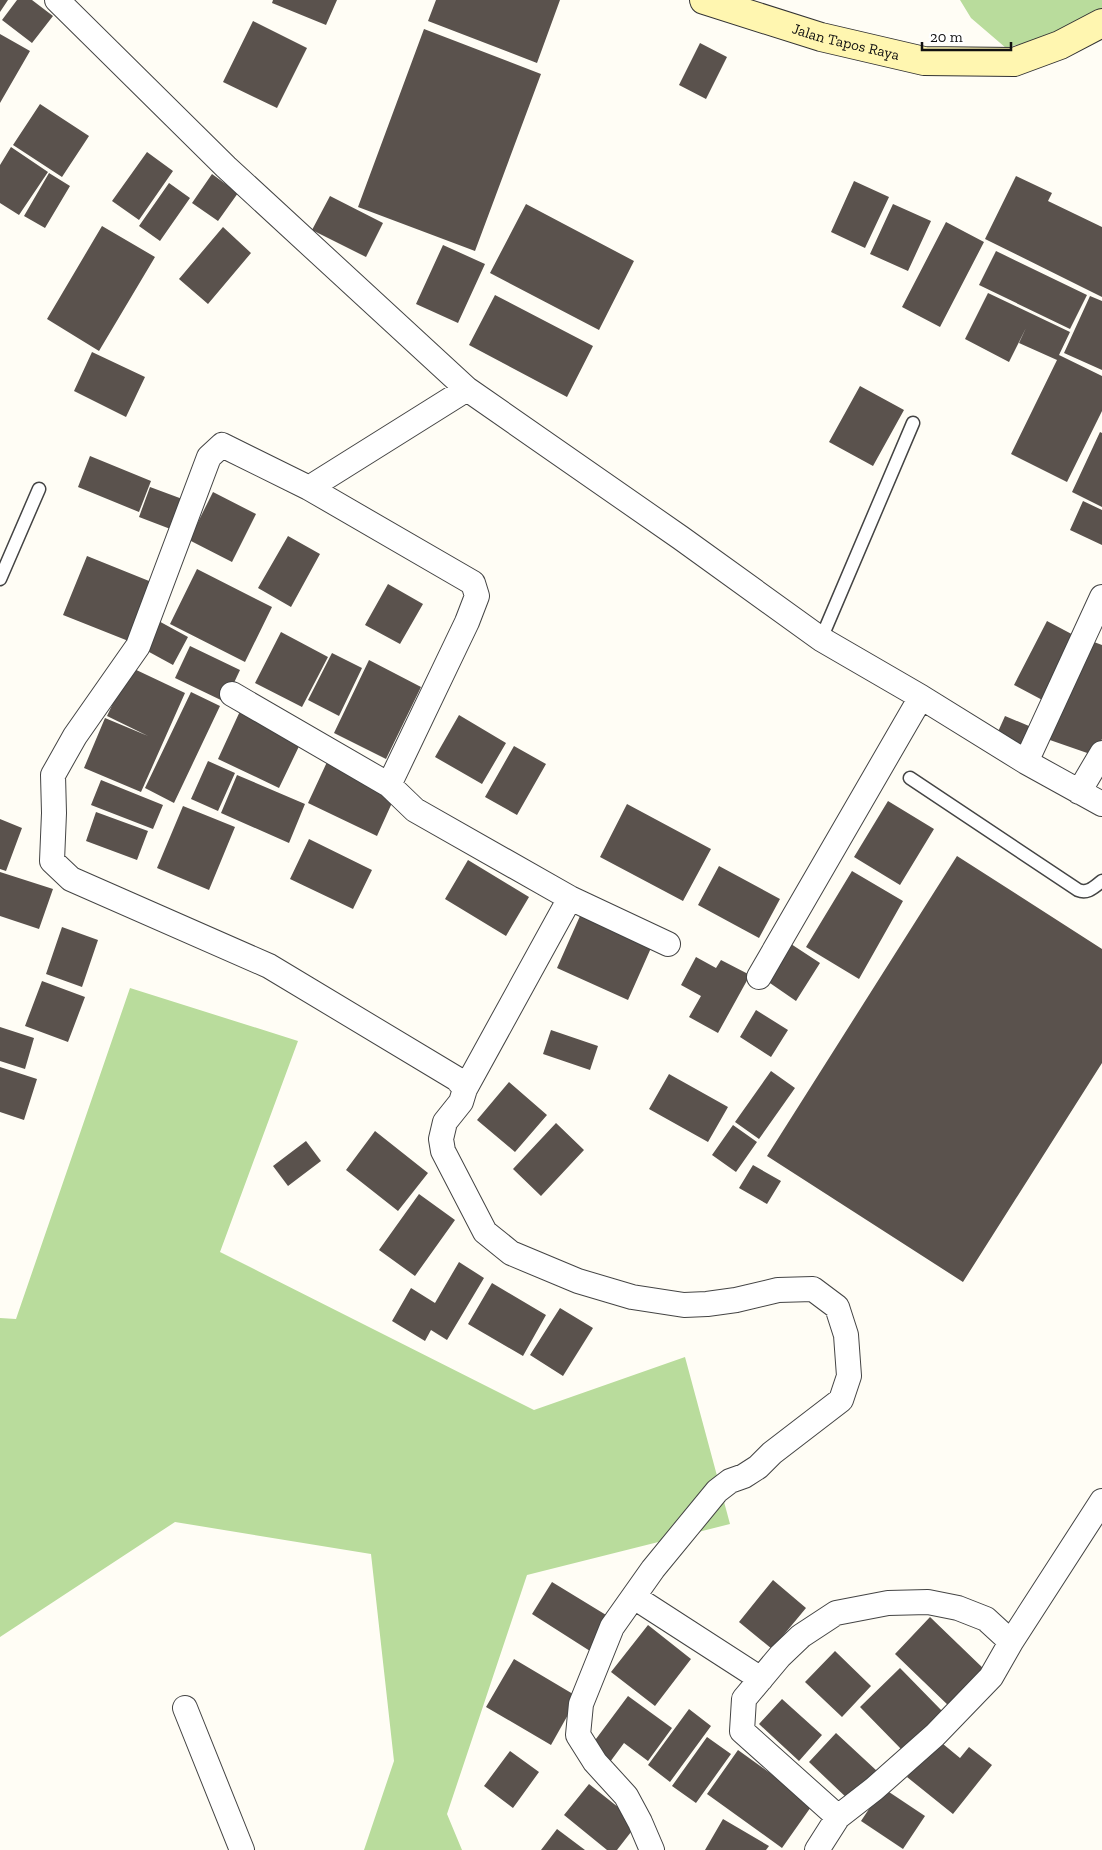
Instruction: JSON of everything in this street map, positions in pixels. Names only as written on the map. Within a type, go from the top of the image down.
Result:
[{"type":"main road","name":"Jalan Tapos Raya","points":[[704,0],[821,37],[924,61],[1014,62],[1060,45],[1102,23]]},
{"type":"street","points":[[57,0],[226,167],[467,389],[681,538],[821,639],[921,697],[1026,762],[1102,804]]},
{"type":"street","points":[[309,488],[467,389]]},
{"type":"street","points":[[389,785],[467,622],[477,596],[473,583],[309,488],[222,445],[209,457],[138,646],[75,736],[53,775],[52,861],[71,879],[269,966],[457,1079],[465,1089]]},
{"type":"street","points":[[1026,762],[1102,597]]},
{"type":"street","points":[[232,694],[389,785],[416,810],[570,898],[668,944]]},
{"type":"street","points":[[759,977],[921,697]]},
{"type":"street","points":[[1079,792],[1102,753]]},
{"type":"street","points":[[570,898],[465,1089],[461,1102],[445,1122],[441,1139],[443,1151],[485,1232],[511,1253],[585,1284],[654,1301],[707,1304],[736,1300],[778,1290],[813,1289],[836,1307],[846,1335],[849,1376],[841,1400],[772,1453],[758,1467],[744,1476],[730,1481],[717,1492],[653,1569],[612,1627],[580,1704],[578,1735],[595,1762],[626,1796],[652,1850]]},
{"type":"street","points":[[816,1850],[838,1817],[891,1774],[961,1710],[991,1677],[1011,1642],[1102,1501]]},
{"type":"street","points":[[634,1597],[762,1679]]},
{"type":"street","points":[[838,1817],[742,1731],[744,1700],[780,1656],[801,1636],[836,1613],[888,1603],[928,1602],[958,1608],[986,1619],[1011,1642]]},
{"type":"street","points":[[185,1708],[242,1850]]},
{"type":"lane","points":[[821,639],[913,423]]},
{"type":"lane","points":[[0,579],[39,489]]},
{"type":"lane","points":[[910,778],[1078,890],[1089,891],[1102,881]]},
{"type":"green space","points":[[960,0],[1102,0],[1102,9],[1055,34],[1006,48],[971,18]]},
{"type":"green space","points":[[130,988],[298,1041],[220,1252],[534,1410],[685,1357],[730,1524],[527,1575],[447,1814],[462,1850],[364,1850],[394,1761],[371,1554],[175,1522],[0,1637],[0,1318],[16,1319]]},
{"type":"building","points":[[0,0],[8,0],[0,12]]},
{"type":"building","points":[[17,0],[32,0],[53,16],[32,43],[2,20]]},
{"type":"building","points":[[273,0],[337,0],[326,25],[272,3]]},
{"type":"building","points":[[436,0],[560,0],[537,63],[428,21]]},
{"type":"building","points":[[253,21],[307,48],[277,108],[223,82]]},
{"type":"building","points":[[424,29],[541,74],[475,251],[358,207]]},
{"type":"building","points":[[0,34],[30,51],[0,103]]},
{"type":"building","points":[[700,43],[727,57],[706,99],[679,85]]},
{"type":"building","points":[[40,104],[89,136],[62,177],[13,145]]},
{"type":"building","points":[[11,147],[48,172],[19,215],[0,203],[0,165]]},
{"type":"building","points":[[147,152],[173,171],[139,220],[112,201]]},
{"type":"building","points":[[49,173],[70,186],[45,228],[24,216]]},
{"type":"building","points":[[212,174],[238,193],[218,221],[192,203]]},
{"type":"building","points":[[1016,176],[1052,193],[1048,201],[1102,227],[1102,297],[985,239]]},
{"type":"building","points":[[854,181],[889,197],[865,248],[831,232]]},
{"type":"building","points":[[169,183],[190,198],[160,241],[139,226]]},
{"type":"building","points":[[330,196],[383,223],[366,257],[312,230]]},
{"type":"building","points":[[526,204],[634,261],[599,330],[490,273]]},
{"type":"building","points":[[893,204],[931,221],[908,271],[870,254]]},
{"type":"building","points":[[946,222],[984,242],[940,327],[902,307]]},
{"type":"building","points":[[102,226],[155,257],[99,351],[47,319]]},
{"type":"building","points":[[223,227],[251,253],[208,304],[179,279]]},
{"type":"building","points":[[443,245],[485,264],[458,323],[416,304]]},
{"type":"building","points":[[996,251],[1087,295],[1070,329],[979,285]]},
{"type":"building","points":[[988,293],[1070,332],[1059,355],[1102,376],[1102,411],[1067,482],[1011,454],[1057,360],[1019,343],[1026,328],[1009,362],[965,339]]},
{"type":"building","points":[[495,295],[593,346],[567,397],[469,345]]},
{"type":"building","points":[[1090,296],[1102,301],[1102,370],[1064,353]]},
{"type":"building","points":[[92,352],[145,377],[126,417],[74,391]]},
{"type":"building","points":[[860,386],[904,410],[873,466],[829,442]]},
{"type":"building","points":[[1100,432],[1102,433],[1102,507],[1072,492]]},
{"type":"building","points":[[90,456],[151,481],[139,512],[78,487]]},
{"type":"building","points":[[150,487],[185,500],[173,530],[139,517]]},
{"type":"building","points":[[213,492],[256,514],[232,562],[189,540]]},
{"type":"building","points":[[1083,501],[1102,510],[1102,545],[1070,530]]},
{"type":"building","points":[[288,536],[320,554],[291,607],[258,588]]},
{"type":"building","points":[[87,556],[159,585],[136,644],[63,615]]},
{"type":"building","points":[[197,569],[272,607],[245,662],[170,624]]},
{"type":"building","points":[[388,584],[423,604],[400,644],[365,625]]},
{"type":"building","points":[[155,619],[188,637],[173,665],[140,647]]},
{"type":"building","points":[[1047,621],[1081,639],[1048,703],[1014,685]]},
{"type":"building","points":[[281,632],[328,657],[302,707],[255,683]]},
{"type":"building","points":[[1094,642],[1102,645],[1102,739],[1093,755],[1047,739]]},
{"type":"building","points":[[190,646],[240,670],[225,702],[175,678]]},
{"type":"building","points":[[332,653],[362,668],[339,716],[308,700]]},
{"type":"building","points":[[369,660],[421,687],[386,759],[334,733]]},
{"type":"building","points":[[130,667],[185,693],[141,792],[84,768],[105,718],[148,736],[107,716]]},
{"type":"building","points":[[191,692],[220,706],[174,803],[145,788]]},
{"type":"building","points":[[241,709],[303,738],[279,788],[218,759]]},
{"type":"building","points":[[459,715],[506,743],[482,784],[435,757]]},
{"type":"building","points":[[1005,716],[1036,729],[1028,747],[997,734]]},
{"type":"building","points":[[514,746],[546,764],[517,815],[485,797]]},
{"type":"building","points":[[208,761],[235,773],[218,811],[191,799]]},
{"type":"building","points":[[327,762],[396,794],[377,836],[308,803]]},
{"type":"building","points":[[237,775],[305,804],[289,843],[221,813]]},
{"type":"building","points":[[101,780],[163,805],[153,829],[91,805]]},
{"type":"building","points":[[888,801],[934,829],[900,885],[854,857]]},
{"type":"building","points":[[627,804],[711,849],[683,901],[600,857]]},
{"type":"building","points":[[183,806],[235,827],[209,890],[157,868]]},
{"type":"building","points":[[96,812],[148,831],[137,860],[86,841]]},
{"type":"building","points":[[0,819],[22,828],[6,871],[0,869]]},
{"type":"building","points":[[309,839],[372,870],[353,909],[290,879]]},
{"type":"building","points":[[957,856],[1102,949],[1102,1063],[963,1282],[767,1156]]},
{"type":"building","points":[[468,860],[529,897],[506,936],[445,899]]},
{"type":"building","points":[[719,866],[780,899],[759,938],[698,905]]},
{"type":"building","points":[[852,871],[903,901],[859,979],[806,947]]},
{"type":"building","points":[[0,872],[53,889],[39,929],[0,916]]},
{"type":"building","points":[[580,916],[651,948],[628,1000],[557,968]]},
{"type":"building","points":[[62,927],[98,940],[82,987],[46,974]]},
{"type":"building","points":[[791,944],[820,963],[796,1001],[767,981]]},
{"type":"building","points":[[696,957],[716,968],[721,960],[750,975],[718,1033],[689,1017],[701,996],[681,985]]},
{"type":"building","points":[[42,981],[85,997],[68,1042],[25,1026]]},
{"type":"building","points":[[756,1010],[788,1030],[771,1057],[740,1037]]},
{"type":"building","points":[[0,1027],[34,1038],[25,1069],[0,1061]]},
{"type":"building","points":[[551,1030],[598,1046],[590,1070],[543,1054]]},
{"type":"building","points":[[0,1067],[37,1079],[24,1120],[0,1112]]},
{"type":"building","points":[[771,1071],[795,1088],[759,1139],[735,1122]]},
{"type":"building","points":[[669,1074],[728,1107],[708,1142],[649,1109]]},
{"type":"building","points":[[509,1082],[547,1115],[515,1152],[477,1120]]},
{"type":"building","points":[[556,1123],[584,1150],[541,1196],[513,1169]]},
{"type":"building","points":[[733,1125],[757,1142],[736,1172],[712,1155]]},
{"type":"building","points":[[375,1131],[428,1173],[398,1211],[346,1170]]},
{"type":"building","points":[[306,1141],[321,1161],[288,1186],[273,1166]]},
{"type":"building","points":[[753,1165],[781,1181],[767,1204],[739,1188]]},
{"type":"building","points":[[419,1194],[455,1220],[415,1276],[379,1250]]},
{"type":"building","points":[[459,1262],[484,1278],[447,1340],[431,1330],[425,1341],[392,1321],[411,1288],[435,1303]]},
{"type":"building","points":[[492,1283],[546,1315],[523,1356],[468,1324]]},
{"type":"building","points":[[560,1308],[593,1328],[563,1376],[530,1355]]},
{"type":"building","points":[[773,1580],[806,1608],[772,1649],[739,1622]]},
{"type":"building","points":[[552,1582],[611,1618],[590,1651],[532,1614]]},
{"type":"building","points":[[930,1617],[986,1671],[951,1708],[895,1654]]},
{"type":"building","points":[[648,1625],[691,1659],[655,1706],[611,1672]]},
{"type":"building","points":[[835,1651],[871,1686],[842,1717],[805,1682]]},
{"type":"building","points":[[514,1659],[578,1697],[551,1745],[486,1707]]},
{"type":"building","points":[[900,1668],[943,1712],[903,1751],[860,1707]]},
{"type":"building","points":[[628,1696],[672,1728],[648,1761],[624,1743],[610,1762],[590,1747]]},
{"type":"building","points":[[782,1699],[822,1735],[799,1761],[759,1724]]},
{"type":"building","points":[[689,1709],[711,1726],[670,1782],[648,1765]]},
{"type":"building","points":[[836,1733],[877,1771],[849,1800],[809,1762]]},
{"type":"building","points":[[707,1737],[731,1754],[696,1803],[672,1786]]},
{"type":"building","points":[[937,1739],[960,1758],[969,1747],[992,1765],[953,1814],[907,1777]]},
{"type":"building","points":[[738,1750],[813,1804],[782,1848],[707,1794]]},
{"type":"building","points":[[510,1751],[539,1772],[513,1808],[484,1786]]},
{"type":"building","points":[[589,1784],[638,1823],[617,1850],[607,1850],[564,1815]]},
{"type":"building","points":[[883,1788],[925,1816],[903,1849],[861,1821]]},
{"type":"building","points":[[723,1819],[769,1846],[766,1850],[705,1850]]},
{"type":"building","points":[[557,1829],[585,1850],[541,1850]]}]
